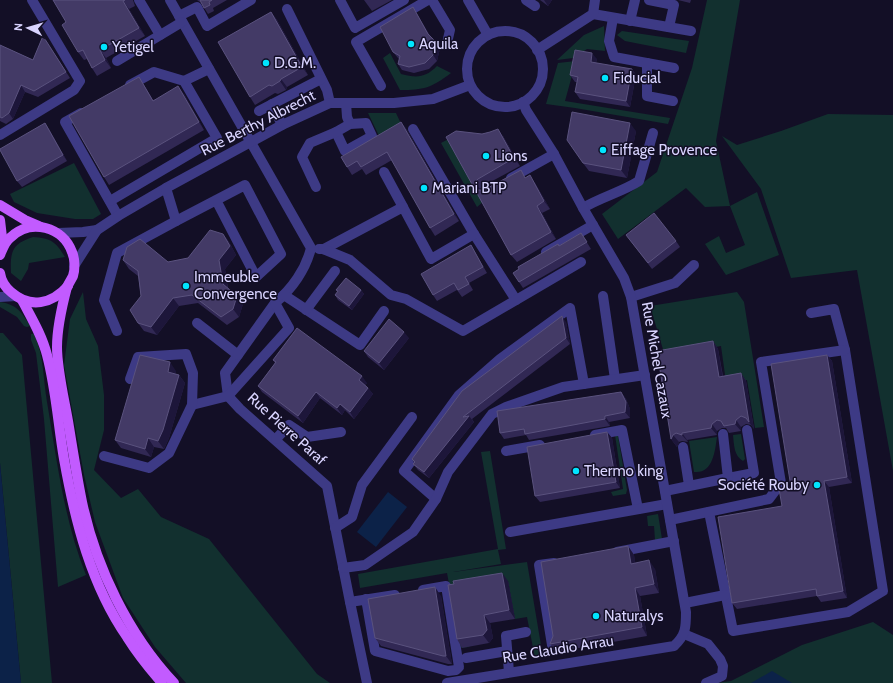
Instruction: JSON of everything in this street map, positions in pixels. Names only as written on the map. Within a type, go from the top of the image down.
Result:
[{"type":"main road","points":[[0,205],[25,220],[58,233],[67,242],[73,253],[74,266],[59,323],[57,347],[61,380],[82,502],[99,559],[127,619],[146,648],[174,683]]},
{"type":"main road","points":[[0,220],[2,250]]},
{"type":"main road","points":[[2,250],[10,237],[19,230],[30,227],[41,227]]},
{"type":"main road","points":[[0,273],[7,288],[19,298],[36,327],[47,353],[70,489],[76,519],[86,553],[98,583],[119,624],[145,663],[162,683]]},
{"type":"main road","points":[[19,298],[32,302],[47,300],[61,294],[68,286]]},
{"type":"street","points":[[0,135],[74,90],[80,81],[32,0]]},
{"type":"street","points":[[140,0],[160,35]]},
{"type":"street","points":[[170,0],[311,248],[323,249],[350,260],[391,295],[406,298],[463,331],[581,262]]},
{"type":"street","points":[[117,61],[160,35],[181,19],[195,4],[206,26],[251,0]]},
{"type":"street","points":[[340,0],[355,28],[404,0]]},
{"type":"street","points":[[381,86],[356,42],[428,0]]},
{"type":"street","points":[[432,0],[450,30],[447,43]]},
{"type":"street","points":[[468,0],[488,35]]},
{"type":"street","points":[[526,0],[536,6]]},
{"type":"street","points":[[593,14],[595,0]]},
{"type":"street","points":[[630,21],[635,0]]},
{"type":"street","points":[[649,0],[674,5],[669,28]]},
{"type":"street","points":[[287,9],[327,90],[330,103]]},
{"type":"street","points":[[537,50],[593,14],[691,32]]},
{"type":"street","points":[[613,18],[609,41],[614,57],[674,68]]},
{"type":"street","points":[[499,31],[510,31],[521,34],[530,41],[537,50],[542,61],[542,73],[539,84],[532,94],[523,102],[511,106],[499,106],[487,102],[477,95],[470,85],[467,74],[471,51],[478,41],[488,35],[499,31]]},
{"type":"street","points":[[647,63],[647,96],[673,101]]},
{"type":"street","points":[[184,81],[209,68]]},
{"type":"street","points":[[110,201],[217,138],[184,81],[154,72],[120,91]]},
{"type":"street","points":[[259,111],[321,79]]},
{"type":"street","name":"Rue Berthy Albrecht","points":[[74,266],[97,230],[118,216],[282,125],[330,103],[394,103],[434,98],[470,85]]},
{"type":"street","name":"Rue Michel Cazaux","points":[[523,102],[526,110],[554,154],[583,208],[624,278],[631,297],[685,603],[686,612],[684,634]]},
{"type":"street","points":[[346,103],[347,117],[350,124]]},
{"type":"street","points":[[272,104],[282,125]]},
{"type":"street","points":[[92,107],[65,122],[118,216]]},
{"type":"street","points":[[316,188],[302,158],[310,143],[336,132],[350,124],[366,123],[372,136],[345,152],[336,132]]},
{"type":"street","points":[[413,129],[474,234],[516,300]]},
{"type":"street","points":[[583,208],[592,202],[628,188],[639,181],[653,133]]},
{"type":"street","points":[[500,184],[554,154]]},
{"type":"street","points":[[384,172],[431,259],[474,234]]},
{"type":"street","points":[[117,331],[104,300],[117,253],[176,221],[216,200],[245,185],[281,254],[256,277],[216,200]]},
{"type":"street","points":[[166,188],[176,221]]},
{"type":"street","points":[[323,249],[403,207]]},
{"type":"street","points":[[539,256],[593,225]]},
{"type":"street","name":"Rue Berthy Albrecht","points":[[58,233],[97,230]]},
{"type":"street","name":"Rue Pierre Paraf","points":[[311,248],[308,259],[298,277],[284,296],[275,303],[226,373],[228,396],[240,409],[327,486],[367,682]]},
{"type":"street","points":[[631,297],[675,283],[694,265]]},
{"type":"street","points":[[306,310],[335,272]]},
{"type":"street","points":[[284,296],[360,345],[384,311]]},
{"type":"street","points":[[603,296],[615,379]]},
{"type":"street","points":[[0,297],[19,298]]},
{"type":"street","points":[[192,405],[228,396],[289,328],[275,303]]},
{"type":"street","points":[[436,499],[404,470],[459,395],[500,359],[570,308],[584,384]]},
{"type":"street","points":[[709,512],[732,631],[848,612],[883,591],[845,350],[834,309],[811,313]]},
{"type":"street","points":[[197,323],[238,355]]},
{"type":"street","points":[[670,520],[769,499],[781,483],[761,362],[845,350]]},
{"type":"street","points":[[104,456],[148,468],[169,453],[192,405],[193,373],[186,354],[138,357],[130,379]]},
{"type":"street","points":[[343,568],[365,565],[413,532],[436,499],[448,472],[492,414],[563,387],[645,375]]},
{"type":"street","points":[[335,528],[352,517],[362,485],[412,417]]},
{"type":"street","points":[[276,440],[289,425],[307,437],[341,432]]},
{"type":"street","points":[[583,437],[622,430],[638,509]]},
{"type":"street","points":[[665,491],[754,473],[747,430]]},
{"type":"street","points":[[723,434],[728,478]]},
{"type":"street","points":[[506,451],[552,443]]},
{"type":"street","points":[[683,447],[689,485]]},
{"type":"street","points":[[510,532],[668,504]]},
{"type":"street","points":[[606,553],[674,541]]},
{"type":"street","points":[[552,645],[539,565],[562,561]]},
{"type":"street","points":[[350,602],[366,599],[446,586],[459,667],[456,670],[448,671],[375,651],[366,599]]},
{"type":"street","points":[[685,603],[725,595]]},
{"type":"street","points":[[509,672],[506,636],[526,632]]},
{"type":"street","points":[[684,634],[708,644],[720,659],[723,666],[722,676],[706,683]]},
{"type":"street","name":"Rue Claudio Arrau","points":[[447,683],[674,646],[681,640],[684,634]]},
{"type":"street","points":[[466,658],[507,651]]},
{"type":"green space","points":[[707,0],[740,0],[716,141],[730,206],[705,207],[686,188],[618,239],[602,214],[657,172],[692,68]]},
{"type":"green space","points":[[604,26],[605,51],[587,49],[573,58],[557,60],[584,35]]},
{"type":"green space","points":[[622,31],[689,41],[686,53],[625,41],[617,35]]},
{"type":"green space","points":[[390,53],[401,74],[412,76],[425,75],[437,66],[451,73],[438,82],[421,89],[400,90],[383,58]]},
{"type":"green space","points":[[576,61],[565,101],[670,118],[668,124],[546,104],[558,63]]},
{"type":"green space","points":[[368,113],[396,113],[403,128],[381,140]]},
{"type":"green space","points":[[828,114],[893,115],[893,471],[857,270],[791,278],[761,189],[722,136],[737,145]]},
{"type":"green space","points":[[458,134],[460,138],[449,143],[484,201],[477,207],[441,143]]},
{"type":"green space","points":[[74,163],[101,214],[93,219],[75,219],[37,213],[14,202],[10,194]]},
{"type":"green space","points":[[757,192],[779,255],[726,275],[705,244],[719,236],[726,253],[745,245],[730,206]]},
{"type":"green space","points":[[33,237],[44,238],[56,244],[65,257],[29,263],[28,269],[21,281],[11,273],[12,254],[14,249],[21,242]]},
{"type":"green space","points":[[83,292],[86,319],[98,346],[104,395],[104,430],[94,470],[121,498],[138,489],[161,517],[209,539],[317,674],[330,683],[186,683],[155,647],[123,598],[95,522],[84,475],[64,365],[70,319]]},
{"type":"green space","points":[[737,292],[744,302],[764,427],[755,428],[747,380],[726,382],[721,346],[665,356],[650,306]]},
{"type":"green space","points":[[0,302],[6,303],[18,310],[30,326],[24,326],[17,317],[0,307]]},
{"type":"green space","points":[[0,333],[3,333],[22,355],[52,683],[21,683],[0,463]]},
{"type":"green space","points":[[31,334],[34,334],[40,350],[62,490],[72,533],[86,575],[58,587],[44,419],[36,353],[31,340]]},
{"type":"green space","points":[[741,434],[745,459],[743,461],[736,453],[733,435]]},
{"type":"green space","points":[[615,435],[618,436],[627,490],[626,494],[613,496],[611,492],[623,489]]},
{"type":"green space","points":[[717,437],[714,455],[709,465],[700,472],[694,472],[689,441]]},
{"type":"green space","points":[[490,451],[506,549],[498,550],[501,564],[453,572],[527,562],[543,657],[535,658],[527,617],[515,619],[508,581],[469,647],[461,648],[447,573],[360,588],[358,574],[498,549],[481,452]]},
{"type":"green space","points":[[658,514],[662,539],[655,540],[654,526],[648,526],[647,516]]},
{"type":"green space","points":[[873,622],[893,635],[893,683],[717,683],[731,681],[802,645]]},
{"type":"water","points":[[0,463],[21,683],[0,683]]},
{"type":"water","points":[[388,492],[407,507],[376,547],[357,532]]},
{"type":"water","points":[[772,671],[792,683],[751,683]]},
{"type":"building","name":"Yetigel","points":[[53,0],[125,0],[123,1],[139,28],[100,50],[105,60],[92,68],[83,50],[78,52],[62,25],[66,22]]},
{"type":"building","points":[[200,0],[212,0],[209,2],[210,5],[204,8]]},
{"type":"building","name":"Aquila","points":[[413,7],[428,34],[436,42],[433,55],[425,63],[409,67],[398,64],[400,56],[393,52],[380,27]]},
{"type":"building","name":"D.G.M.","points":[[271,12],[302,67],[272,86],[269,85],[250,97],[218,42]]},
{"type":"building","points":[[43,36],[66,72],[34,91],[21,85],[9,113],[2,118],[0,117],[0,45],[33,60]]},
{"type":"building","name":"Fiducial","points":[[575,50],[592,53],[591,62],[632,69],[626,101],[575,92],[578,77],[570,75]]},
{"type":"building","points":[[139,77],[153,101],[178,86],[199,122],[104,177],[69,116]]},
{"type":"building","name":"Eiffage Provence","points":[[572,112],[630,123],[621,170],[583,163],[567,140]]},
{"type":"building","name":"Mariani BTP","points":[[401,122],[454,214],[430,228],[387,152],[361,167],[357,161],[347,167],[341,157]]},
{"type":"building","points":[[45,123],[63,155],[17,181],[0,149]]},
{"type":"building","points":[[498,129],[514,158],[478,179],[475,182],[475,187],[478,190],[484,190],[521,170],[525,178],[530,175],[544,201],[537,206],[551,232],[511,255],[446,137],[456,131],[482,134]]},
{"type":"building","points":[[654,213],[676,241],[648,263],[626,235]]},
{"type":"building","name":"Immeuble Convergence","points":[[210,230],[223,234],[230,246],[219,260],[223,284],[237,296],[233,309],[221,317],[192,295],[173,298],[151,327],[138,323],[130,310],[141,296],[138,271],[123,260],[127,247],[140,239],[168,262],[188,258]]},
{"type":"building","points":[[581,233],[587,242],[519,282],[513,273],[519,269],[518,267],[558,244],[559,246]]},
{"type":"building","points":[[471,245],[483,267],[465,277],[469,284],[458,290],[454,283],[433,295],[421,274]]},
{"type":"building","points":[[346,278],[361,290],[349,306],[335,295],[338,291],[336,290]]},
{"type":"building","points":[[562,316],[566,338],[463,417],[469,416],[424,472],[413,464],[415,462],[412,459],[462,391]]},
{"type":"building","points":[[389,319],[404,332],[379,363],[364,351]]},
{"type":"building","points":[[297,328],[362,376],[359,380],[368,388],[350,412],[340,404],[337,408],[316,392],[298,416],[258,386],[276,362],[273,360]]},
{"type":"building","points":[[713,341],[719,377],[741,373],[749,422],[746,418],[741,416],[736,420],[735,424],[724,426],[721,421],[717,420],[712,424],[711,428],[682,433],[682,435],[676,433],[671,439],[657,351]]},
{"type":"building","points":[[140,355],[170,362],[168,372],[179,375],[163,430],[158,441],[148,438],[145,449],[115,440]]},
{"type":"building","name":"Société Rouby","points":[[827,355],[847,477],[824,481],[843,591],[817,596],[816,589],[732,603],[718,517],[782,506],[779,489],[791,487],[771,364]]},
{"type":"building","points":[[621,392],[626,402],[625,412],[605,416],[605,419],[525,434],[524,429],[500,433],[497,411]]},
{"type":"building","name":"Thermo king","points":[[607,432],[616,482],[535,496],[527,447]]},
{"type":"building","name":"Naturalys","points":[[628,546],[631,564],[649,560],[654,584],[635,588],[642,627],[550,644],[553,636],[541,562]]},
{"type":"building","points":[[502,573],[509,610],[484,615],[487,630],[483,635],[457,639],[448,585],[454,584],[453,581]]},
{"type":"building","points":[[435,587],[446,656],[375,638],[368,599]]},
{"type":"place","name":"Aquila","points":[[411,44]]},
{"type":"place","name":"Yetigel","points":[[104,47]]},
{"type":"place","name":"D.G.M.","points":[[266,63]]},
{"type":"place","name":"Fiducial","points":[[605,78]]},
{"type":"place","name":"Eiffage Provence","points":[[603,150]]},
{"type":"place","name":"Lions","points":[[486,156]]},
{"type":"place","name":"Mariani BTP","points":[[424,188]]},
{"type":"place","name":"Immeuble Convergence","points":[[186,286]]},
{"type":"place","name":"Thermo king","points":[[576,471]]},
{"type":"place","name":"Société Rouby","points":[[817,485]]},
{"type":"place","name":"Naturalys","points":[[596,616]]}]
